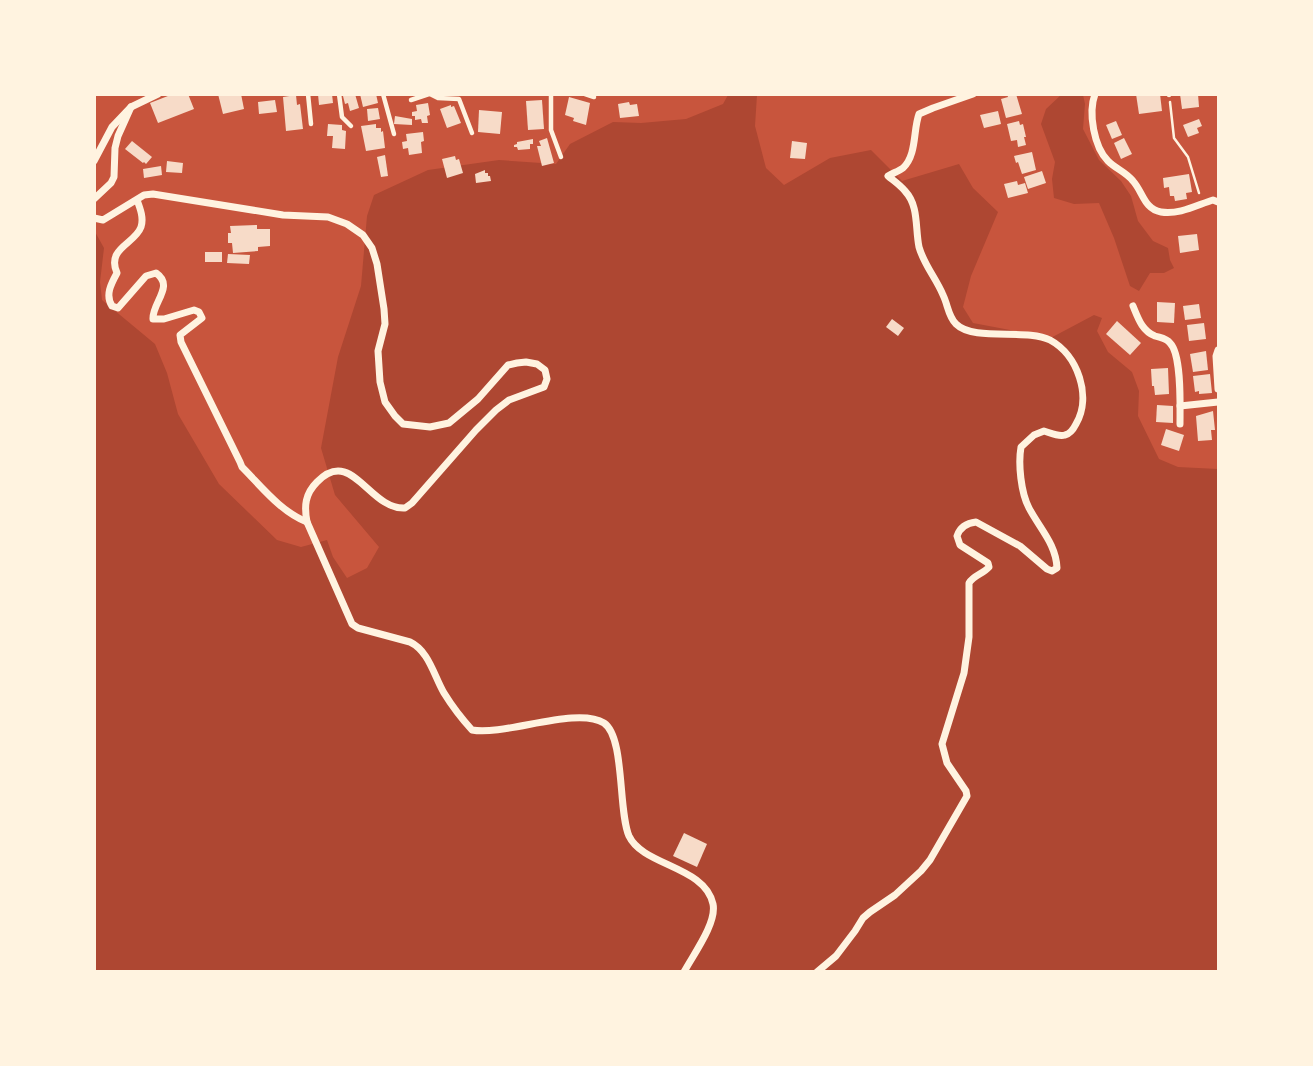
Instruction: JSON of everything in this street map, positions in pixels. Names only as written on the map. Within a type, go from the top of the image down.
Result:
[{"type":"street","points":[[94,161],[112,127],[131,107],[158,94]]},
{"type":"street","points":[[817,971],[836,956],[863,918],[895,895],[921,871],[967,796],[966,790],[947,763],[942,744],[964,673],[969,637],[969,583],[989,566],[960,545],[957,536],[959,531],[964,525],[976,522],[1020,546],[1047,569],[1052,571],[1057,568],[1053,545],[1028,506],[1019,460],[1021,447],[1034,435],[1044,431],[1066,435],[1074,428],[1081,416],[1083,405],[1081,381],[1075,365],[1049,339],[976,332],[957,325],[949,316],[943,292],[925,263],[919,246],[916,213],[912,201],[888,176],[902,169],[908,161],[919,114],[973,94]]},
{"type":"street","points":[[1095,94],[1093,126],[1100,149],[1108,161],[1137,185],[1148,205],[1159,212],[1173,212],[1213,200],[1219,202]]},
{"type":"street","points":[[94,199],[114,177],[115,148],[131,107]]},
{"type":"street","points":[[94,218],[103,220],[144,195],[153,194],[283,215],[328,217],[363,234],[375,256],[384,309],[385,324],[378,351],[380,382],[386,402],[403,424],[430,427],[449,423],[478,398],[508,366],[526,362],[537,364],[545,370],[547,379],[544,387],[509,400],[496,410],[405,508],[392,507],[380,500],[349,472],[337,470],[319,480],[311,489],[305,504],[307,522],[352,624],[417,645],[445,694],[472,730],[587,718],[608,726],[617,750],[629,837],[641,850],[697,880],[705,888],[714,905],[710,923],[684,971]]},
{"type":"street","points":[[137,200],[142,225],[116,258],[117,273],[109,291],[109,301],[112,306],[118,308],[146,276],[156,273],[164,280],[152,314],[153,319],[164,319],[194,310],[202,315],[197,323],[180,335],[181,342],[242,467],[272,498],[297,518],[307,522]]},
{"type":"street","points":[[1133,306],[1147,332],[1165,338],[1175,351],[1181,424]]},
{"type":"street","points":[[1219,350],[1216,356],[1219,388]]},
{"type":"street","points":[[1180,405],[1219,402]]},
{"type":"lane","points":[[308,94],[311,124]]},
{"type":"lane","points":[[339,94],[342,117],[351,126]]},
{"type":"lane","points":[[383,94],[394,134]]},
{"type":"lane","points":[[411,100],[430,94],[438,98],[459,99],[472,133]]},
{"type":"lane","points":[[551,94],[551,130],[561,157]]},
{"type":"lane","points":[[585,94],[594,97]]},
{"type":"path","points":[[1169,95],[1174,138],[1188,157],[1202,204]]},
{"type":"shaded area","points":[[1062,94],[1083,95],[1083,129],[1099,160],[1121,181],[1131,196],[1138,221],[1153,241],[1168,248],[1174,268],[1164,273],[1150,273],[1139,291],[1130,286],[1099,203],[1074,204],[1054,198],[1052,179],[1055,162],[1041,124],[1046,109]]},
{"type":"shaded area","points":[[728,95],[757,95],[755,126],[766,168],[784,185],[830,158],[871,150],[902,181],[959,164],[973,188],[998,212],[971,276],[963,307],[973,323],[1010,330],[1045,341],[1094,315],[1102,318],[1097,331],[1108,352],[1132,372],[1139,391],[1138,416],[1159,459],[1178,467],[1218,469],[1218,971],[95,971],[94,230],[104,248],[100,282],[102,300],[155,344],[167,373],[178,414],[219,484],[277,540],[301,547],[327,540],[333,557],[347,578],[367,568],[379,547],[335,495],[321,448],[338,357],[361,286],[367,216],[374,195],[428,170],[499,160],[556,164],[570,144],[613,122],[641,123],[686,119],[723,104]]},
{"type":"building","points":[[173,94],[188,94],[194,109],[158,123],[150,103]]},
{"type":"building","points":[[218,94],[241,94],[244,109],[223,114]]},
{"type":"building","points":[[318,94],[332,94],[333,103],[319,105]]},
{"type":"building","points":[[355,94],[359,108],[350,111],[348,103],[345,104],[343,96]]},
{"type":"building","points":[[360,94],[376,94],[378,103],[363,107]]},
{"type":"building","points":[[1007,94],[1016,94],[1022,114],[1006,118],[1001,99],[1008,97]]},
{"type":"building","points":[[1136,94],[1160,94],[1162,111],[1139,114]]},
{"type":"building","points":[[1180,94],[1198,94],[1199,107],[1182,109]]},
{"type":"building","points":[[296,95],[297,105],[300,104],[303,129],[286,131],[283,97]]},
{"type":"building","points":[[569,97],[590,103],[586,125],[565,115]]},
{"type":"building","points":[[275,100],[277,112],[259,114],[258,102]]},
{"type":"building","points":[[542,100],[544,129],[528,130],[526,101]]},
{"type":"building","points":[[629,102],[630,105],[637,104],[639,116],[620,118],[618,104]]},
{"type":"building","points":[[428,103],[428,123],[422,123],[421,119],[415,120],[412,112],[417,111],[416,105]]},
{"type":"building","points":[[454,106],[461,123],[447,128],[440,109]]},
{"type":"building","points":[[378,108],[380,119],[368,121],[367,109]]},
{"type":"building","points":[[479,110],[502,112],[500,134],[478,132]]},
{"type":"building","points":[[998,111],[1001,124],[984,128],[980,115]]},
{"type":"building","points":[[395,116],[412,119],[412,125],[394,124]]},
{"type":"building","points":[[1199,119],[1202,126],[1197,128],[1199,133],[1188,137],[1183,125]]},
{"type":"building","points":[[1019,121],[1020,125],[1023,124],[1026,145],[1018,147],[1017,140],[1011,141],[1007,124]]},
{"type":"building","points":[[1116,121],[1122,135],[1112,139],[1106,125]]},
{"type":"building","points":[[328,124],[342,125],[342,130],[346,131],[345,149],[332,148],[333,136],[327,136]]},
{"type":"building","points":[[376,124],[376,128],[383,131],[385,148],[366,151],[361,126]]},
{"type":"building","points":[[423,132],[422,153],[409,155],[408,148],[403,149],[402,142],[407,141],[406,134]]},
{"type":"building","points":[[547,138],[554,163],[542,166],[537,146],[541,146],[539,141]]},
{"type":"building","points":[[1124,138],[1132,154],[1121,159],[1114,143]]},
{"type":"building","points":[[533,139],[530,149],[518,150],[514,147],[517,142]]},
{"type":"building","points":[[132,141],[152,157],[146,164],[125,149]]},
{"type":"building","points":[[792,141],[807,143],[805,159],[790,158]]},
{"type":"building","points":[[1032,152],[1036,170],[1022,174],[1014,156]]},
{"type":"building","points":[[385,155],[388,176],[381,177],[377,157]]},
{"type":"building","points":[[455,156],[456,160],[459,159],[463,173],[447,178],[442,159]]},
{"type":"building","points":[[167,161],[183,163],[182,173],[166,172]]},
{"type":"building","points":[[161,166],[162,175],[144,178],[143,169]]},
{"type":"building","points":[[485,170],[491,181],[476,183],[475,174]]},
{"type":"building","points":[[1042,171],[1046,183],[1028,189],[1024,177]]},
{"type":"building","points":[[1189,174],[1192,192],[1186,193],[1187,199],[1175,201],[1174,196],[1170,196],[1169,187],[1164,188],[1163,178]]},
{"type":"building","points":[[1017,181],[1018,185],[1025,183],[1028,193],[1008,198],[1004,184]]},
{"type":"building","points":[[257,225],[257,229],[270,229],[270,246],[258,247],[258,251],[233,253],[232,243],[228,243],[230,226]]},
{"type":"building","points":[[1197,234],[1199,250],[1180,253],[1178,236]]},
{"type":"building","points":[[205,252],[222,252],[222,262],[205,262]]},
{"type":"building","points":[[228,254],[250,255],[249,264],[227,263]]},
{"type":"building","points":[[1157,302],[1175,303],[1174,323],[1157,322]]},
{"type":"building","points":[[1199,304],[1201,318],[1185,320],[1183,306]]},
{"type":"building","points":[[892,319],[904,328],[898,336],[886,327]]},
{"type":"building","points":[[1117,321],[1141,343],[1130,355],[1106,334]]},
{"type":"building","points":[[1204,323],[1206,339],[1189,341],[1187,325]]},
{"type":"building","points":[[1206,351],[1208,370],[1193,372],[1190,354]]},
{"type":"building","points":[[1168,368],[1169,394],[1155,395],[1151,369]]},
{"type":"building","points":[[1210,374],[1212,393],[1195,392],[1193,376]]},
{"type":"building","points":[[1157,405],[1173,406],[1173,423],[1156,422]]},
{"type":"building","points":[[1213,411],[1215,430],[1211,430],[1212,440],[1198,441],[1196,416]]},
{"type":"building","points":[[1166,429],[1184,435],[1179,451],[1161,445]]},
{"type":"building","points":[[684,833],[707,844],[697,867],[673,856]]}]
